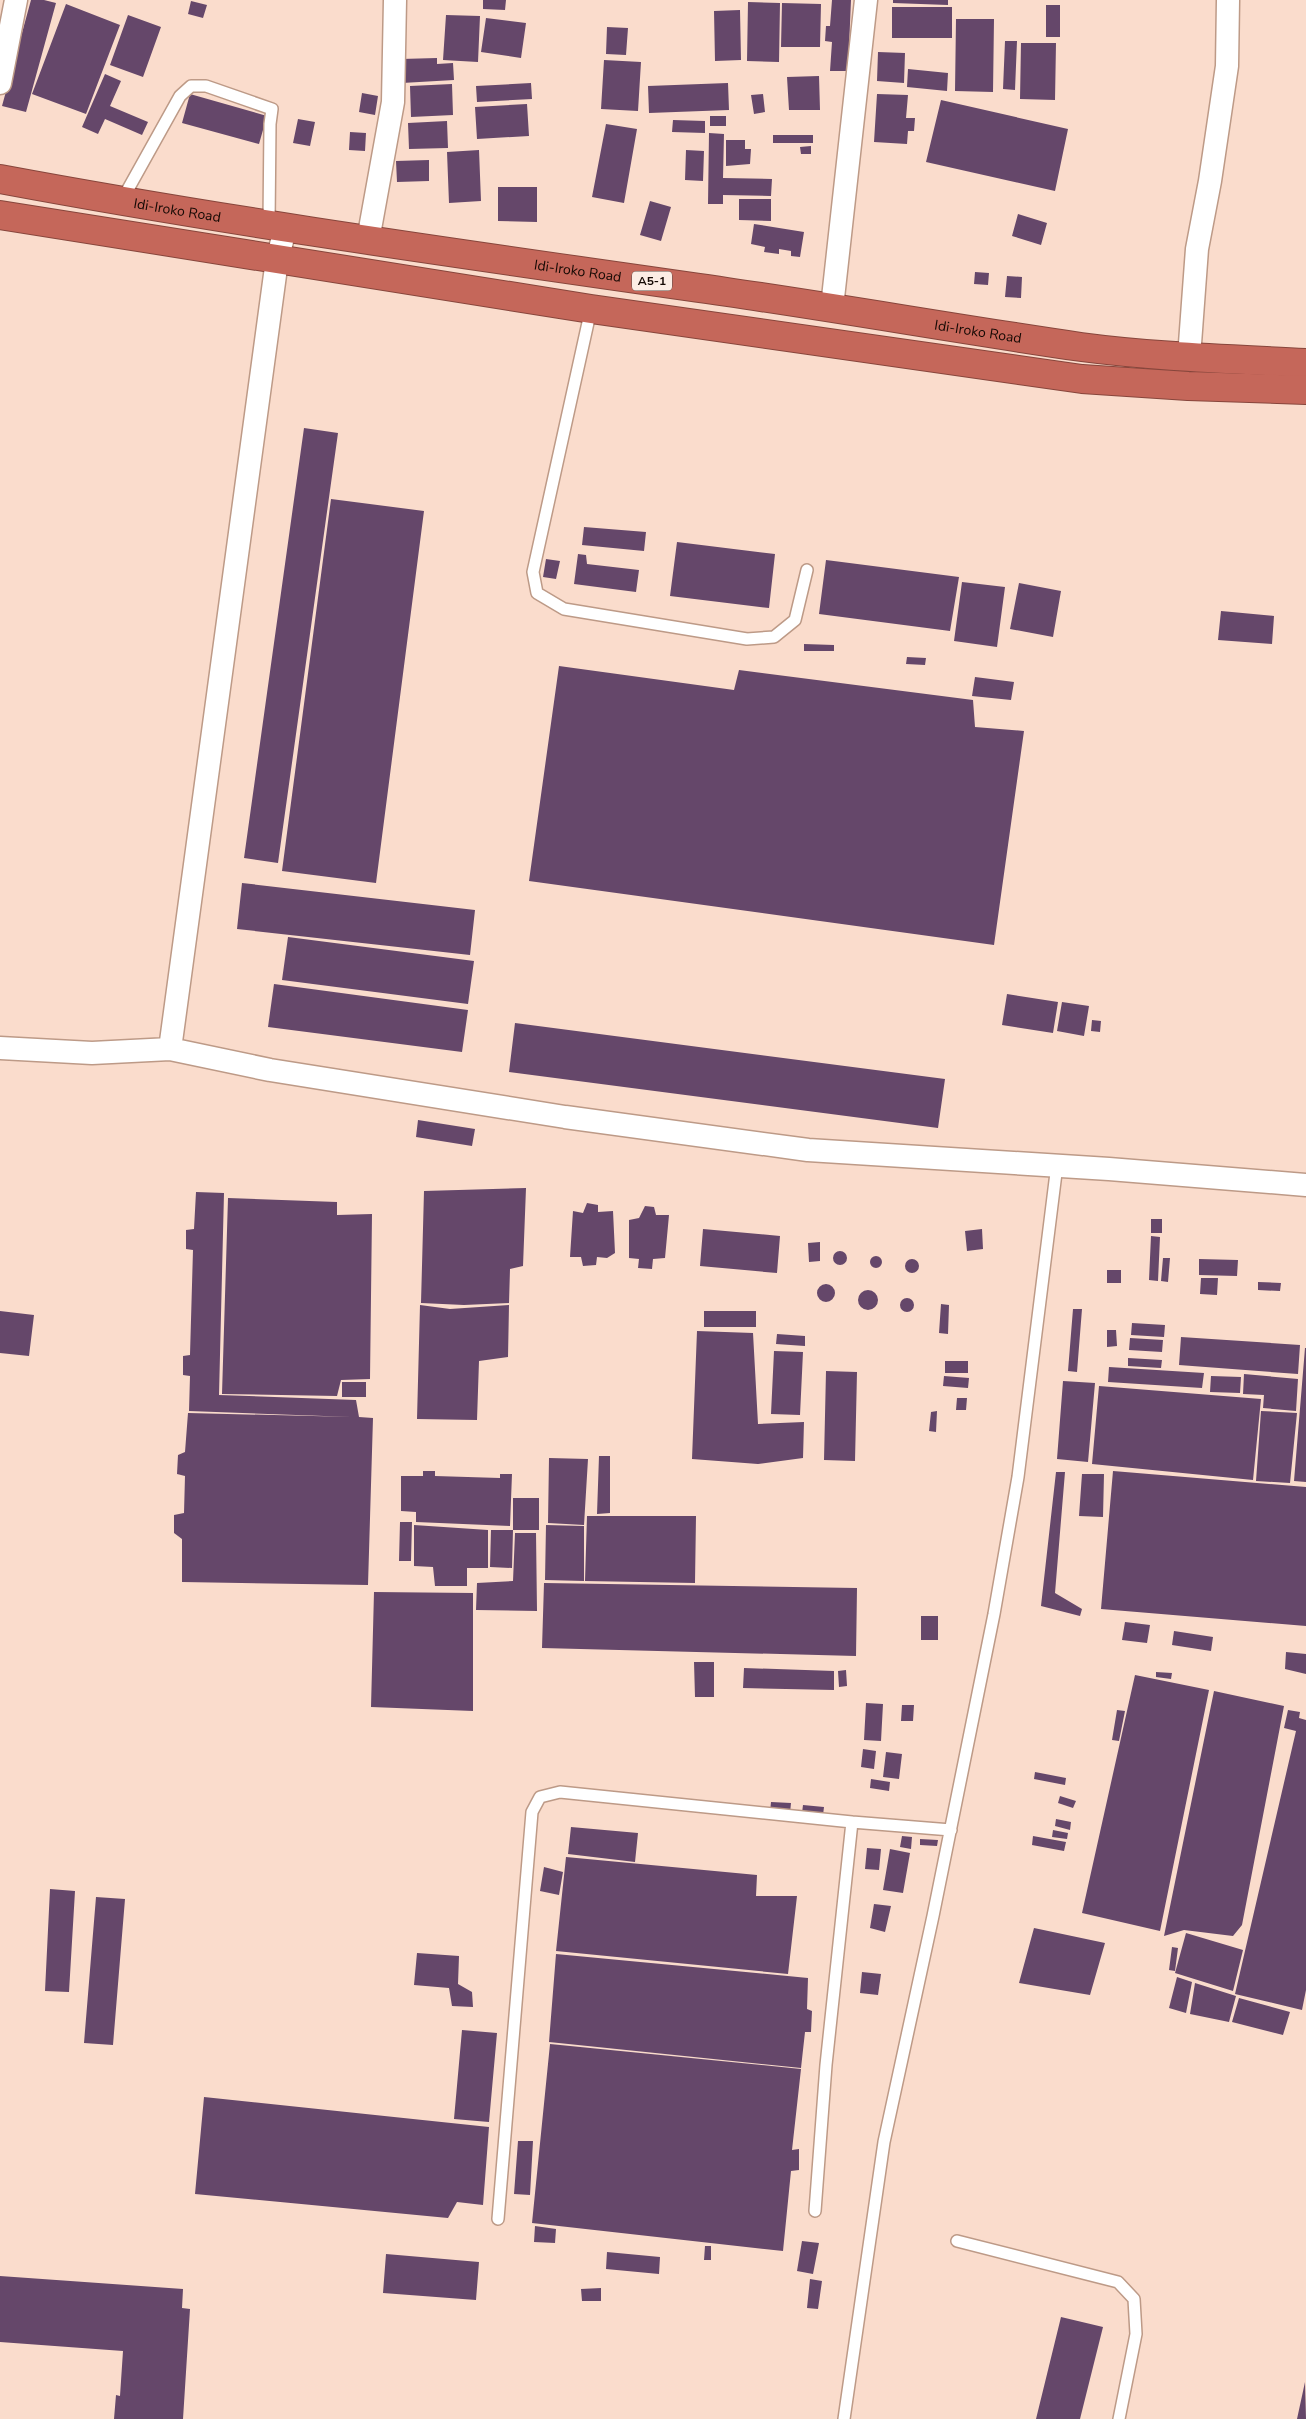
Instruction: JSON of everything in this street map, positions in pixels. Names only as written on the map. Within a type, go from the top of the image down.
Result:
[{"type":"highway","name":"Idi-Iroko Road","points":[[0,179],[121,201],[368,240],[1084,347],[1188,357],[1306,362]]},
{"type":"highway","points":[[0,215],[591,309],[1082,380],[1306,390]]},
{"type":"street","points":[[0,83],[16,0]]},
{"type":"street","points":[[368,240],[393,102],[394,0]]},
{"type":"street","points":[[832,308],[866,0]]},
{"type":"street","points":[[1188,357],[1197,249],[1210,181],[1227,66],[1228,0]]},
{"type":"street","points":[[170,1049],[277,260],[278,225]]},
{"type":"street","points":[[0,1048],[92,1053],[170,1049],[280,1072],[714,1138],[808,1150],[1058,1165],[1306,1185]]},
{"type":"lane","points":[[121,201],[180,96],[191,86],[206,86],[272,109],[270,124],[278,225]]},
{"type":"lane","points":[[591,309],[533,572],[537,593],[564,609],[747,639],[774,637],[795,620],[807,570]]},
{"type":"lane","points":[[844,2419],[884,2142],[951,1830],[994,1614],[1018,1477],[1058,1165]]},
{"type":"lane","points":[[498,2219],[532,1812],[540,1797],[560,1792],[852,1822],[916,1825],[951,1830]]},
{"type":"lane","points":[[815,2211],[826,2065],[852,1822]]},
{"type":"lane","points":[[957,2240],[1118,2282],[1134,2299],[1136,2334],[1118,2419]]},
{"type":"building","points":[[31,0],[44,0],[56,3],[26,112],[2,106]]},
{"type":"building","points":[[483,0],[506,0],[505,10],[483,9]]},
{"type":"building","points":[[832,0],[851,0],[848,71],[830,71],[832,42],[825,41],[826,26],[830,26]]},
{"type":"building","points":[[893,0],[948,0],[948,5],[893,3]]},
{"type":"building","points":[[191,1],[207,5],[203,18],[188,14]]},
{"type":"building","points":[[748,2],[780,3],[779,62],[747,61]]},
{"type":"building","points":[[782,3],[821,4],[820,47],[781,47]]},
{"type":"building","points":[[66,4],[120,25],[86,114],[32,94]]},
{"type":"building","points":[[1046,5],[1060,5],[1060,37],[1046,37]]},
{"type":"building","points":[[892,7],[952,7],[952,38],[892,38]]},
{"type":"building","points":[[740,10],[741,60],[715,61],[714,11]]},
{"type":"building","points":[[128,15],[161,27],[143,77],[110,65]]},
{"type":"building","points":[[446,15],[480,16],[478,62],[443,60]]},
{"type":"building","points":[[486,18],[526,23],[521,58],[481,52]]},
{"type":"building","points":[[956,19],[994,19],[993,92],[955,91]]},
{"type":"building","points":[[607,27],[628,28],[626,55],[606,54]]},
{"type":"building","points":[[1005,41],[1017,41],[1015,90],[1003,89]]},
{"type":"building","points":[[1021,43],[1056,43],[1055,100],[1020,99]]},
{"type":"building","points":[[878,52],[905,53],[904,83],[877,81]]},
{"type":"building","points":[[437,58],[437,64],[453,63],[454,80],[402,83],[401,59]]},
{"type":"building","points":[[604,60],[641,62],[638,111],[601,109]]},
{"type":"building","points":[[908,69],[948,73],[947,91],[907,87]]},
{"type":"building","points":[[105,74],[121,81],[110,106],[148,122],[142,135],[105,119],[98,134],[82,127]]},
{"type":"building","points":[[819,76],[820,110],[789,110],[787,77]]},
{"type":"building","points":[[531,83],[532,99],[477,102],[476,86]]},
{"type":"building","points":[[728,83],[729,110],[649,113],[648,86]]},
{"type":"building","points":[[452,84],[453,115],[411,117],[410,86]]},
{"type":"building","points":[[362,93],[378,96],[375,115],[359,112]]},
{"type":"building","points":[[190,94],[267,116],[259,144],[182,123]]},
{"type":"building","points":[[763,94],[765,112],[754,114],[751,95]]},
{"type":"building","points":[[877,94],[908,95],[906,118],[915,118],[914,131],[908,131],[907,144],[874,142]]},
{"type":"building","points":[[941,100],[1068,129],[1055,191],[926,162]]},
{"type":"building","points":[[527,104],[529,136],[477,139],[475,107]]},
{"type":"building","points":[[710,116],[726,116],[726,126],[710,126]]},
{"type":"building","points":[[298,119],[315,122],[310,146],[293,143]]},
{"type":"building","points":[[673,120],[705,121],[705,133],[672,132]]},
{"type":"building","points":[[447,121],[448,148],[409,149],[408,123]]},
{"type":"building","points":[[606,124],[637,129],[624,203],[592,197]]},
{"type":"building","points":[[350,132],[366,133],[365,151],[349,150]]},
{"type":"building","points":[[709,133],[724,134],[723,178],[772,179],[771,196],[723,195],[723,204],[708,204]]},
{"type":"building","points":[[773,135],[813,135],[813,143],[773,143]]},
{"type":"building","points":[[726,140],[745,140],[745,149],[751,149],[750,164],[726,166]]},
{"type":"building","points":[[811,146],[811,154],[801,154],[800,147]]},
{"type":"building","points":[[479,150],[481,201],[449,203],[447,152]]},
{"type":"building","points":[[686,150],[704,151],[703,181],[685,180]]},
{"type":"building","points":[[429,160],[429,181],[397,182],[396,161]]},
{"type":"building","points":[[498,187],[537,187],[537,222],[498,221]]},
{"type":"building","points":[[739,199],[771,199],[771,221],[739,220]]},
{"type":"building","points":[[650,201],[671,207],[661,241],[640,235]]},
{"type":"building","points":[[1018,214],[1047,223],[1041,245],[1012,236]]},
{"type":"building","points":[[754,224],[804,232],[800,257],[791,256],[791,251],[779,249],[779,254],[764,252],[765,247],[751,244]]},
{"type":"building","points":[[975,272],[989,273],[988,285],[974,284]]},
{"type":"building","points":[[1007,276],[1022,277],[1021,298],[1005,297]]},
{"type":"building","points":[[304,428],[338,433],[278,863],[244,858]]},
{"type":"building","points":[[331,499],[424,511],[376,883],[282,871]]},
{"type":"building","points":[[584,527],[646,532],[644,551],[582,545]]},
{"type":"building","points":[[677,542],[775,554],[769,608],[670,596]]},
{"type":"building","points":[[578,554],[586,555],[587,564],[639,570],[636,592],[574,584]]},
{"type":"building","points":[[546,559],[560,561],[556,579],[543,577]]},
{"type":"building","points":[[826,560],[959,577],[950,631],[819,614]]},
{"type":"building","points":[[962,582],[1005,587],[997,647],[954,641]]},
{"type":"building","points":[[1019,583],[1061,591],[1053,637],[1010,629]]},
{"type":"building","points":[[1221,611],[1274,616],[1272,644],[1218,640]]},
{"type":"building","points":[[804,644],[834,645],[834,651],[804,651]]},
{"type":"building","points":[[907,657],[926,658],[925,665],[906,664]]},
{"type":"building","points":[[559,666],[734,690],[739,670],[973,700],[975,727],[1024,731],[994,945],[529,881]]},
{"type":"building","points":[[975,677],[1014,682],[1011,700],[972,696]]},
{"type":"building","points":[[242,883],[475,910],[470,955],[237,929]]},
{"type":"building","points":[[288,937],[474,961],[468,1004],[282,980]]},
{"type":"building","points":[[274,984],[468,1010],[462,1052],[268,1027]]},
{"type":"building","points":[[1007,994],[1058,1002],[1053,1033],[1002,1025]]},
{"type":"building","points":[[1062,1002],[1089,1006],[1084,1036],[1057,1031]]},
{"type":"building","points":[[1092,1020],[1101,1021],[1100,1032],[1091,1031]]},
{"type":"building","points":[[515,1023],[945,1079],[938,1128],[509,1072]]},
{"type":"building","points":[[418,1120],[475,1129],[472,1146],[416,1137]]},
{"type":"building","points":[[526,1188],[523,1266],[510,1269],[509,1303],[464,1305],[421,1303],[424,1191]]},
{"type":"building","points":[[196,1192],[224,1193],[219,1395],[356,1400],[359,1417],[373,1418],[368,1585],[182,1582],[182,1539],[174,1533],[174,1515],[184,1513],[185,1476],[177,1474],[178,1455],[185,1452],[188,1413],[352,1417],[189,1411],[190,1376],[183,1375],[183,1356],[190,1355],[193,1250],[186,1249],[186,1230],[194,1229]]},
{"type":"building","points":[[228,1198],[337,1202],[337,1215],[372,1214],[370,1379],[341,1380],[337,1396],[222,1394]]},
{"type":"building","points":[[587,1203],[598,1205],[598,1212],[613,1211],[615,1253],[607,1258],[597,1257],[596,1265],[583,1266],[581,1257],[570,1257],[573,1211],[583,1213]]},
{"type":"building","points":[[645,1206],[654,1207],[656,1215],[669,1215],[665,1258],[653,1259],[652,1269],[638,1268],[639,1259],[629,1258],[629,1220],[639,1218]]},
{"type":"building","points":[[1151,1219],[1162,1219],[1162,1233],[1151,1233]]},
{"type":"building","points":[[703,1229],[780,1236],[777,1273],[700,1266]]},
{"type":"building","points":[[982,1229],[983,1249],[967,1251],[965,1231]]},
{"type":"building","points":[[1151,1236],[1160,1237],[1158,1281],[1149,1280]]},
{"type":"building","points":[[820,1242],[820,1261],[809,1262],[808,1243]]},
{"type":"building","points":[[840,1251],[845,1253],[847,1258],[845,1263],[840,1265],[835,1263],[833,1258],[835,1253]]},
{"type":"building","points":[[874,1256],[878,1256],[882,1262],[878,1268],[874,1268],[870,1264],[870,1260]]},
{"type":"building","points":[[1163,1258],[1170,1258],[1168,1282],[1161,1281]]},
{"type":"building","points":[[912,1259],[917,1261],[919,1266],[917,1271],[912,1273],[907,1271],[905,1266],[907,1261]]},
{"type":"building","points":[[1199,1259],[1238,1260],[1237,1276],[1199,1275]]},
{"type":"building","points":[[1107,1270],[1121,1270],[1121,1283],[1107,1283]]},
{"type":"building","points":[[1201,1278],[1218,1278],[1217,1295],[1200,1294]]},
{"type":"building","points":[[1258,1282],[1281,1283],[1280,1291],[1258,1290]]},
{"type":"building","points":[[822,1284],[830,1284],[835,1289],[833,1300],[822,1302],[817,1297],[817,1289]]},
{"type":"building","points":[[868,1290],[875,1293],[878,1300],[875,1307],[868,1310],[861,1307],[858,1300],[861,1293]]},
{"type":"building","points":[[907,1298],[912,1300],[914,1305],[912,1310],[907,1312],[902,1310],[900,1305],[902,1300]]},
{"type":"building","points":[[941,1304],[949,1305],[948,1334],[939,1333]]},
{"type":"building","points":[[420,1305],[450,1309],[509,1305],[508,1357],[479,1361],[477,1420],[417,1419]]},
{"type":"building","points":[[1073,1309],[1082,1309],[1077,1372],[1068,1371]]},
{"type":"building","points":[[0,1311],[34,1315],[29,1356],[0,1353]]},
{"type":"building","points":[[704,1311],[756,1311],[756,1327],[704,1327]]},
{"type":"building","points":[[1132,1323],[1165,1325],[1164,1337],[1131,1335]]},
{"type":"building","points":[[1107,1330],[1116,1330],[1117,1346],[1107,1347]]},
{"type":"building","points":[[697,1331],[753,1333],[758,1424],[804,1422],[803,1458],[758,1464],[692,1459]]},
{"type":"building","points":[[777,1334],[805,1336],[805,1346],[776,1344]]},
{"type":"building","points":[[1181,1337],[1300,1345],[1298,1374],[1179,1365]]},
{"type":"building","points":[[1130,1338],[1163,1340],[1162,1352],[1129,1350]]},
{"type":"building","points":[[1306,1348],[1306,1482],[1294,1481]]},
{"type":"building","points":[[774,1351],[803,1352],[800,1415],[771,1414]]},
{"type":"building","points":[[1128,1358],[1162,1360],[1161,1368],[1128,1366]]},
{"type":"building","points":[[945,1361],[968,1361],[968,1373],[945,1373]]},
{"type":"building","points":[[1109,1367],[1204,1373],[1202,1388],[1108,1382]]},
{"type":"building","points":[[826,1371],[857,1372],[855,1461],[824,1460]]},
{"type":"building","points":[[1244,1374],[1298,1379],[1296,1411],[1263,1408],[1264,1395],[1243,1394]]},
{"type":"building","points":[[944,1376],[969,1378],[968,1388],[943,1386]]},
{"type":"building","points":[[1211,1376],[1241,1377],[1240,1393],[1210,1392]]},
{"type":"building","points":[[1063,1381],[1095,1383],[1088,1462],[1057,1459]]},
{"type":"building","points":[[342,1382],[366,1382],[366,1397],[342,1397]]},
{"type":"building","points":[[1099,1386],[1261,1399],[1253,1480],[1092,1464]]},
{"type":"building","points":[[957,1398],[967,1398],[966,1410],[956,1410]]},
{"type":"building","points":[[937,1411],[936,1432],[929,1431],[931,1412]]},
{"type":"building","points":[[1261,1411],[1297,1413],[1290,1483],[1256,1481]]},
{"type":"building","points":[[599,1456],[610,1456],[610,1513],[597,1514]]},
{"type":"building","points":[[549,1458],[588,1459],[584,1525],[548,1523]]},
{"type":"building","points":[[423,1471],[435,1471],[435,1476],[500,1478],[500,1474],[512,1474],[510,1526],[416,1522],[416,1512],[401,1511],[401,1476],[423,1476]]},
{"type":"building","points":[[1113,1471],[1306,1487],[1306,1626],[1101,1609]]},
{"type":"building","points":[[1056,1472],[1065,1472],[1055,1593],[1082,1609],[1080,1616],[1041,1606]]},
{"type":"building","points":[[1082,1474],[1104,1474],[1103,1517],[1079,1516]]},
{"type":"building","points":[[513,1498],[539,1498],[539,1530],[513,1530]]},
{"type":"building","points":[[587,1516],[696,1516],[695,1583],[585,1581]]},
{"type":"building","points":[[400,1522],[412,1522],[411,1561],[399,1561]]},
{"type":"building","points":[[414,1525],[488,1530],[488,1568],[467,1568],[467,1586],[435,1586],[433,1567],[414,1566]]},
{"type":"building","points":[[546,1525],[584,1526],[584,1581],[545,1580]]},
{"type":"building","points":[[491,1530],[513,1530],[512,1568],[490,1567]]},
{"type":"building","points":[[515,1533],[536,1533],[537,1611],[476,1610],[477,1583],[513,1581]]},
{"type":"building","points":[[544,1583],[857,1588],[856,1656],[542,1648]]},
{"type":"building","points":[[374,1592],[473,1593],[473,1711],[371,1707]]},
{"type":"building","points":[[921,1616],[938,1616],[938,1640],[921,1640]]},
{"type":"building","points":[[1125,1622],[1150,1625],[1147,1643],[1122,1640]]},
{"type":"building","points":[[1174,1631],[1213,1637],[1211,1651],[1172,1645]]},
{"type":"building","points":[[1286,1652],[1306,1654],[1306,1674],[1285,1669]]},
{"type":"building","points":[[694,1662],[714,1662],[714,1697],[695,1697]]},
{"type":"building","points":[[744,1668],[834,1671],[834,1690],[743,1688]]},
{"type":"building","points":[[846,1670],[847,1686],[839,1687],[838,1671]]},
{"type":"building","points":[[1156,1672],[1172,1673],[1171,1679],[1156,1677]]},
{"type":"building","points":[[1135,1675],[1209,1690],[1160,1931],[1082,1913]]},
{"type":"building","points":[[1214,1691],[1284,1706],[1242,1925],[1233,1936],[1184,1930],[1164,1936]]},
{"type":"building","points":[[866,1703],[883,1704],[881,1741],[864,1740]]},
{"type":"building","points":[[902,1705],[914,1705],[913,1721],[901,1721]]},
{"type":"building","points":[[1117,1710],[1125,1711],[1119,1741],[1112,1740]]},
{"type":"building","points":[[1288,1710],[1300,1712],[1299,1718],[1306,1720],[1306,1990],[1302,2010],[1235,1994],[1296,1731],[1284,1728]]},
{"type":"building","points":[[863,1749],[876,1751],[874,1769],[861,1767]]},
{"type":"building","points":[[886,1752],[902,1754],[899,1779],[883,1777]]},
{"type":"building","points":[[1035,1772],[1066,1778],[1065,1785],[1034,1779]]},
{"type":"building","points":[[871,1779],[890,1782],[889,1791],[870,1788]]},
{"type":"building","points":[[1060,1796],[1076,1801],[1073,1808],[1058,1803]]},
{"type":"building","points":[[771,1802],[791,1803],[790,1813],[770,1812]]},
{"type":"building","points":[[803,1805],[824,1807],[823,1815],[802,1813]]},
{"type":"building","points":[[1056,1819],[1071,1822],[1070,1830],[1055,1826]]},
{"type":"building","points":[[571,1827],[638,1833],[635,1862],[568,1854]]},
{"type":"building","points":[[1053,1830],[1068,1833],[1067,1839],[1052,1837]]},
{"type":"building","points":[[902,1836],[912,1837],[911,1849],[900,1847]]},
{"type":"building","points":[[1033,1836],[1066,1842],[1064,1851],[1032,1845]]},
{"type":"building","points":[[920,1839],[938,1840],[937,1846],[920,1845]]},
{"type":"building","points":[[867,1848],[881,1849],[879,1870],[865,1869]]},
{"type":"building","points":[[890,1849],[910,1853],[903,1893],[883,1890]]},
{"type":"building","points":[[566,1857],[757,1875],[756,1896],[797,1896],[788,1974],[556,1951]]},
{"type":"building","points":[[544,1867],[563,1872],[559,1895],[540,1891]]},
{"type":"building","points":[[50,1889],[75,1891],[69,1992],[45,1991]]},
{"type":"building","points":[[96,1897],[125,1899],[113,2045],[84,2043]]},
{"type":"building","points":[[874,1904],[891,1906],[885,1932],[870,1928]]},
{"type":"building","points":[[1034,1928],[1105,1943],[1090,1995],[1019,1983]]},
{"type":"building","points":[[1186,1933],[1243,1950],[1233,1991],[1175,1973]]},
{"type":"building","points":[[1172,1947],[1178,1948],[1175,1971],[1169,1970]]},
{"type":"building","points":[[417,1953],[459,1956],[458,1984],[472,1992],[473,2007],[452,2006],[449,1988],[414,1985]]},
{"type":"building","points":[[556,1954],[808,1978],[807,2009],[812,2011],[811,2032],[805,2032],[801,2068],[549,2042]]},
{"type":"building","points":[[862,1972],[881,1974],[878,1995],[860,1993]]},
{"type":"building","points":[[1177,1977],[1192,1982],[1186,2013],[1169,2008]]},
{"type":"building","points":[[1195,1983],[1236,1996],[1229,2022],[1190,2014]]},
{"type":"building","points":[[1239,1998],[1290,2012],[1283,2035],[1232,2022]]},
{"type":"building","points":[[462,2030],[497,2033],[489,2122],[454,2119]]},
{"type":"building","points":[[550,2044],[801,2069],[792,2150],[799,2149],[799,2170],[791,2171],[783,2251],[532,2223]]},
{"type":"building","points":[[204,2097],[489,2127],[483,2205],[457,2202],[448,2218],[195,2194]]},
{"type":"building","points":[[518,2141],[533,2141],[530,2195],[514,2194]]},
{"type":"building","points":[[535,2226],[556,2229],[555,2243],[534,2242]]},
{"type":"building","points":[[802,2241],[819,2243],[813,2274],[797,2271]]},
{"type":"building","points":[[705,2246],[711,2246],[711,2260],[704,2260]]},
{"type":"building","points":[[607,2252],[660,2257],[659,2274],[606,2269]]},
{"type":"building","points":[[386,2254],[479,2262],[476,2300],[383,2293]]},
{"type":"building","points":[[0,2276],[183,2289],[182,2308],[190,2309],[183,2419],[114,2419],[116,2395],[120,2396],[123,2351],[0,2342]]},
{"type":"building","points":[[810,2279],[822,2281],[818,2309],[807,2308]]},
{"type":"building","points":[[601,2288],[601,2301],[582,2301],[581,2289]]},
{"type":"building","points":[[1061,2317],[1103,2327],[1080,2419],[1036,2419]]},
{"type":"building","points":[[1305,2382],[1306,2419],[1297,2419]]}]
